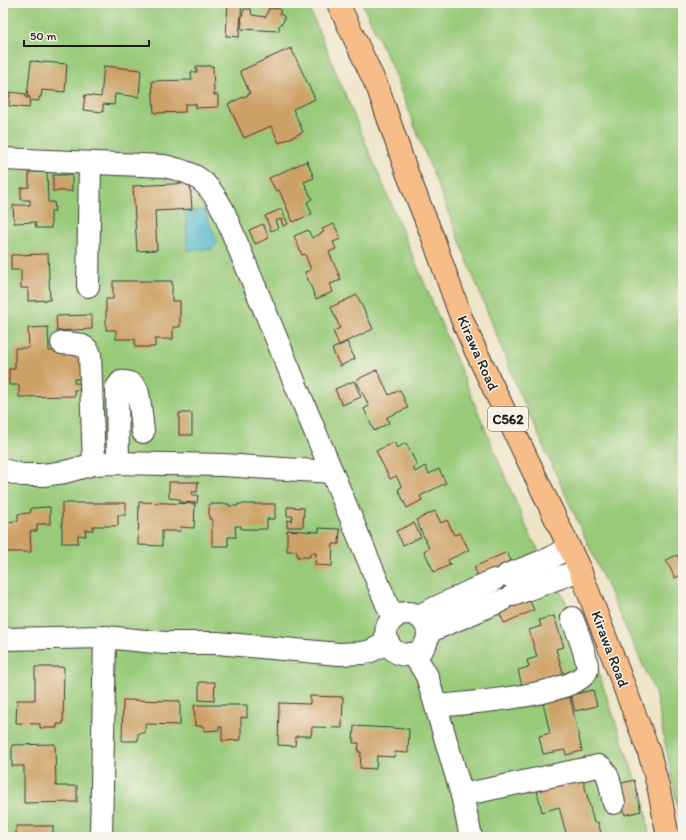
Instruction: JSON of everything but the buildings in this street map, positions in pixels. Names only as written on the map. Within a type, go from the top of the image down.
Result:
[{"type":"main road","name":"Kirawa Road","points":[[338,3],[379,91],[406,170],[472,341],[580,570],[649,752],[659,790],[668,837]]},
{"type":"street","points":[[3,159],[164,166],[189,172],[205,182],[223,210],[393,619]]},
{"type":"street","points":[[88,286],[90,163]]},
{"type":"street","points":[[62,343],[84,346],[90,355],[94,464]]},
{"type":"street","points":[[118,463],[116,387],[121,382],[132,384],[137,390],[143,432]]},
{"type":"street","points":[[3,470],[22,475],[43,474],[65,472],[94,464],[118,463],[223,465],[332,472]]},
{"type":"street","points":[[423,624],[500,578],[551,558],[568,547]]},
{"type":"street","points":[[423,624],[507,598],[580,570]]},
{"type":"street","points":[[410,613],[423,624],[426,642],[420,650],[410,654],[399,653],[394,650],[388,642],[386,632],[387,627],[393,619],[401,614],[410,613]]},
{"type":"street","points":[[436,706],[498,701],[563,687],[583,678],[588,670],[586,657],[572,618]]},
{"type":"street","points":[[3,640],[105,637],[165,643],[217,643],[339,654],[362,653],[388,642]]},
{"type":"street","points":[[101,837],[105,637]]},
{"type":"street","points":[[410,654],[422,665],[427,676],[462,795],[471,837]]},
{"type":"street","points":[[462,795],[598,766],[602,767],[606,772],[614,803]]},
{"type":"green space","points":[[3,3],[307,3],[527,529],[588,643],[646,810],[649,837],[3,837]]},
{"type":"green space","points":[[362,3],[683,3],[683,834],[655,692],[518,390],[389,61]]},
{"type":"water","points":[[204,210],[218,243],[212,249],[187,250],[186,212]]}]
